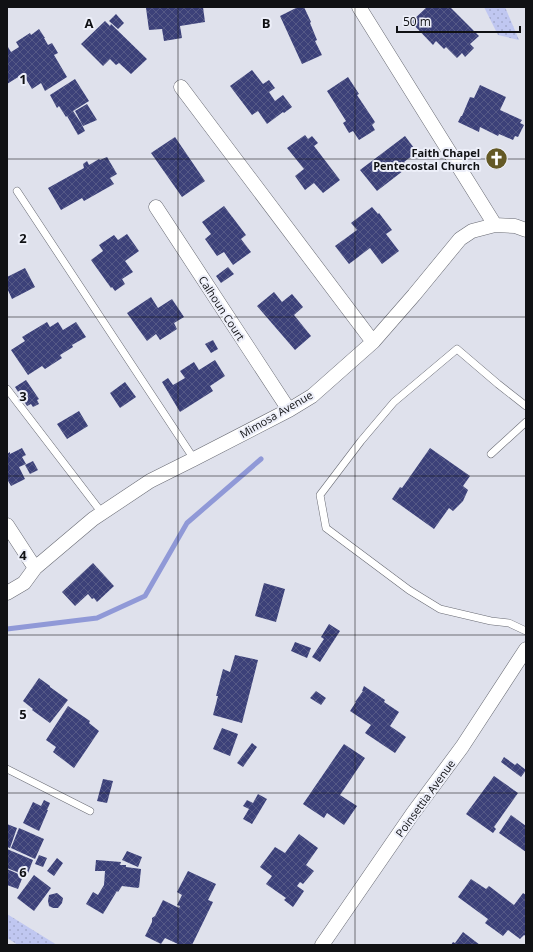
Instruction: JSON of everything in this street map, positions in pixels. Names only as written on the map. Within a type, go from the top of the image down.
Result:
[{"type":"street","points":[[359,7],[495,225]]},
{"type":"street","points":[[181,87],[373,342]]},
{"type":"street","name":"Calhoun Court","points":[[156,206],[289,410]]},
{"type":"street","name":"Mimosa Avenue","points":[[7,592],[24,583],[35,568],[93,519],[150,481],[289,410],[312,396],[373,342],[414,296],[460,239],[472,231],[495,225],[515,226],[526,230]]},
{"type":"street","points":[[7,525],[35,568]]},
{"type":"street","name":"Poinsettia Avenue","points":[[322,945],[413,813],[462,747],[526,649]]},
{"type":"lane","points":[[17,191],[194,459]]},
{"type":"lane","points":[[526,406],[457,349],[394,402],[361,440],[320,495],[326,528],[409,590],[440,609],[491,621],[509,623],[526,631]]},
{"type":"lane","points":[[7,389],[102,513]]},
{"type":"lane","points":[[491,454],[526,422]]},
{"type":"lane","points":[[7,769],[90,811]]},
{"type":"shaded area","points":[[484,7],[505,7],[519,40],[498,35]]},
{"type":"shaded area","points":[[7,914],[57,945],[18,945],[7,938]]},
{"type":"building","points":[[147,7],[203,7],[205,22],[180,26],[182,38],[164,41],[162,29],[149,30]]},
{"type":"building","points":[[298,7],[304,7],[317,40],[315,41],[322,55],[302,64],[280,16]]},
{"type":"building","points":[[427,7],[450,7],[479,36],[470,44],[474,48],[465,57],[462,53],[457,58],[446,47],[444,49],[436,41],[433,45],[411,22]]},
{"type":"building","points":[[116,14],[124,23],[118,29],[109,21]]},
{"type":"building","points":[[105,21],[110,26],[111,24],[147,59],[131,74],[119,63],[116,65],[110,59],[103,66],[81,44]]},
{"type":"building","points":[[39,29],[48,45],[52,43],[58,53],[54,55],[67,77],[45,91],[41,83],[32,89],[23,74],[7,84],[7,48],[8,47],[11,52],[19,47],[16,42],[30,33],[31,35]]},
{"type":"building","points":[[252,70],[263,84],[269,80],[275,88],[269,92],[275,101],[283,95],[292,107],[267,124],[258,111],[252,115],[230,86]]},
{"type":"building","points":[[348,77],[359,94],[357,95],[375,122],[372,125],[375,130],[359,140],[353,131],[349,133],[343,123],[346,121],[327,91]]},
{"type":"building","points":[[75,79],[89,101],[73,111],[85,131],[78,135],[67,116],[66,117],[59,106],[57,108],[50,95]]},
{"type":"building","points":[[480,85],[506,97],[500,110],[522,120],[520,123],[524,125],[518,137],[515,136],[513,140],[499,134],[498,136],[480,127],[479,132],[458,122],[470,97],[474,98]]},
{"type":"building","points":[[87,104],[97,120],[83,126],[75,111]]},
{"type":"building","points":[[305,135],[308,139],[312,136],[318,143],[314,146],[340,180],[323,193],[314,183],[305,190],[295,176],[304,169],[287,148]]},
{"type":"building","points":[[405,136],[417,152],[404,162],[408,167],[377,191],[360,170]]},
{"type":"building","points":[[175,137],[205,181],[182,197],[151,153]]},
{"type":"building","points":[[107,157],[117,174],[110,178],[114,184],[84,201],[82,198],[61,210],[48,188],[84,168],[83,164],[87,161],[89,165],[99,159],[100,160]]},
{"type":"building","points":[[224,206],[246,235],[241,239],[251,252],[233,265],[224,252],[217,256],[205,239],[211,234],[202,222]]},
{"type":"building","points":[[372,207],[378,214],[379,213],[392,230],[386,234],[399,251],[382,264],[370,248],[349,264],[335,246],[357,230],[351,223]]},
{"type":"building","points":[[127,234],[139,251],[125,261],[133,272],[122,279],[125,284],[115,291],[112,287],[111,288],[91,260],[103,251],[99,245],[114,235],[118,240]]},
{"type":"building","points":[[228,267],[234,274],[221,283],[216,276]]},
{"type":"building","points":[[25,268],[35,287],[12,299],[7,288],[7,277]]},
{"type":"building","points":[[274,292],[282,302],[292,294],[303,307],[294,315],[311,336],[295,350],[257,306]]},
{"type":"building","points":[[151,297],[158,308],[172,299],[184,317],[174,323],[177,329],[160,340],[156,334],[147,341],[127,313]]},
{"type":"building","points":[[47,322],[50,327],[58,322],[63,330],[76,322],[86,337],[72,345],[73,347],[60,355],[62,358],[45,369],[42,366],[28,375],[11,350],[25,341],[22,337]]},
{"type":"building","points":[[213,340],[218,349],[211,353],[205,344]]},
{"type":"building","points":[[215,360],[225,376],[210,386],[213,391],[180,412],[162,382],[168,378],[173,385],[185,378],[180,371],[194,362],[199,370]]},
{"type":"building","points":[[26,380],[39,399],[37,400],[39,404],[33,407],[31,404],[27,406],[15,387]]},
{"type":"building","points":[[125,382],[136,397],[120,408],[110,393]]},
{"type":"building","points":[[79,411],[88,426],[67,439],[57,424]]},
{"type":"building","points":[[22,448],[26,455],[22,457],[26,464],[19,467],[25,479],[11,486],[7,479],[7,454]]},
{"type":"building","points":[[430,448],[470,476],[463,486],[468,490],[463,501],[453,511],[449,508],[434,529],[392,499],[400,487],[402,488]]},
{"type":"building","points":[[33,461],[38,470],[30,474],[25,465]]},
{"type":"building","points":[[93,563],[114,586],[97,602],[88,594],[75,606],[62,592]]},
{"type":"building","points":[[264,583],[285,589],[276,622],[255,616]]},
{"type":"building","points":[[329,624],[340,631],[320,662],[312,657],[324,639],[321,637]]},
{"type":"building","points":[[295,642],[311,648],[307,658],[291,651]]},
{"type":"building","points":[[235,655],[258,660],[242,723],[213,715],[223,669],[230,672]]},
{"type":"building","points":[[39,678],[68,700],[50,723],[32,710],[33,709],[23,701]]},
{"type":"building","points":[[364,686],[385,700],[384,702],[399,712],[390,726],[406,737],[395,753],[365,733],[371,725],[350,711],[363,691]]},
{"type":"building","points":[[316,691],[326,698],[321,705],[310,698]]},
{"type":"building","points":[[68,706],[90,721],[89,723],[99,731],[74,768],[53,752],[56,747],[46,740]]},
{"type":"building","points":[[222,728],[238,734],[230,756],[213,749]]},
{"type":"building","points":[[252,743],[257,747],[243,767],[237,763]]},
{"type":"building","points":[[344,744],[365,758],[340,795],[357,806],[344,825],[327,813],[324,818],[303,804]]},
{"type":"building","points":[[504,757],[515,765],[517,763],[526,770],[521,777],[501,762]]},
{"type":"building","points":[[494,776],[518,793],[494,827],[496,829],[493,833],[466,814]]},
{"type":"building","points":[[103,779],[113,781],[107,803],[97,801]]},
{"type":"building","points":[[258,794],[267,799],[252,824],[243,819],[249,809],[243,806],[247,800],[253,803]]},
{"type":"building","points":[[44,800],[50,803],[39,831],[23,823],[33,802],[41,806]]},
{"type":"building","points":[[511,815],[526,826],[526,852],[499,833]]},
{"type":"building","points":[[7,824],[17,828],[10,848],[7,847]]},
{"type":"building","points":[[19,828],[44,839],[35,859],[11,848]]},
{"type":"building","points":[[299,834],[318,848],[306,865],[314,871],[303,884],[300,882],[297,886],[304,891],[293,907],[284,900],[286,898],[266,884],[272,876],[260,867],[275,847],[285,853]]},
{"type":"building","points":[[7,849],[33,860],[27,876],[7,868]]},
{"type":"building","points":[[127,851],[142,857],[138,867],[122,860]]},
{"type":"building","points":[[39,855],[47,858],[43,867],[35,864]]},
{"type":"building","points":[[57,858],[63,863],[54,876],[47,871]]},
{"type":"building","points":[[96,860],[121,862],[120,865],[141,869],[139,888],[122,886],[118,892],[117,891],[103,914],[86,904],[93,892],[98,895],[104,885],[105,871],[95,871]]},
{"type":"building","points":[[7,869],[23,876],[18,889],[7,885]]},
{"type":"building","points":[[188,871],[216,884],[208,900],[213,902],[192,945],[180,945],[165,938],[161,944],[145,936],[152,922],[152,918],[155,916],[163,900],[179,908],[180,906],[177,905],[182,895],[177,892]]},
{"type":"building","points":[[34,875],[51,888],[34,911],[17,898]]},
{"type":"building","points":[[471,879],[486,889],[489,886],[514,905],[523,893],[526,895],[526,936],[524,935],[520,939],[508,930],[503,936],[485,923],[488,919],[458,897]]},
{"type":"building","points":[[57,893],[63,898],[62,903],[58,908],[53,908],[49,906],[49,895]]},
{"type":"building","points":[[463,932],[480,945],[451,945],[453,942],[455,943]]},
{"type":"waterway","points":[[7,629],[97,618],[145,596],[187,523],[261,459]]},
{"type":"place","name":"Faith Chapel Pentecostal Church","points":[[496,158]]}]
